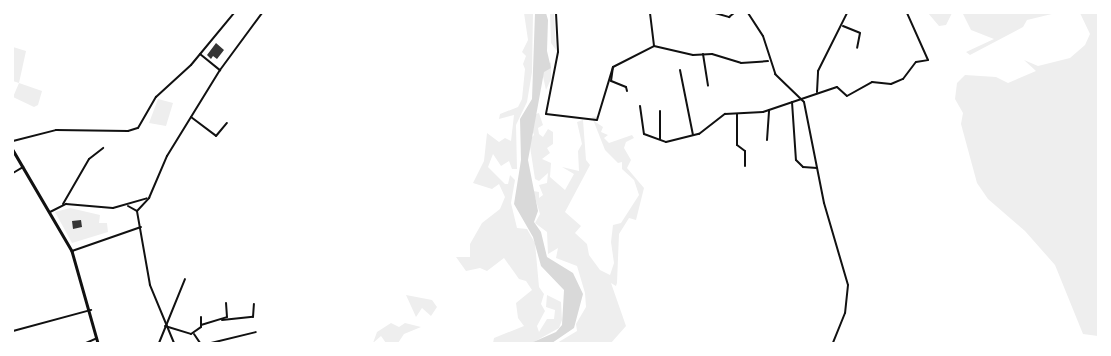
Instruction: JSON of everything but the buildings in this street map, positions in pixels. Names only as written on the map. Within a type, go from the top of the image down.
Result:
[{"type":"street","points":[[13,141],[52,131],[135,129],[144,121],[156,96],[200,54],[234,13]]},
{"type":"street","points":[[137,211],[148,198],[167,156],[220,70],[262,13]]},
{"type":"street","points":[[556,13],[558,52],[546,114],[597,120],[613,67],[654,46],[741,62],[768,61]]},
{"type":"street","points":[[650,13],[654,46]]},
{"type":"street","points":[[715,13],[729,17],[734,13]]},
{"type":"street","points":[[748,13],[763,36],[768,61],[779,80],[802,97],[817,168],[848,284],[845,313],[833,343]]},
{"type":"street","points":[[817,92],[818,71],[843,26],[847,13]]},
{"type":"street","points":[[640,106],[644,134],[666,142],[693,134],[725,114],[769,110],[802,97],[837,86],[847,96],[872,82],[891,84],[903,79],[916,62],[928,60],[907,13]]},
{"type":"street","points":[[843,26],[860,33],[857,48]]},
{"type":"street","points":[[200,54],[220,70]]},
{"type":"street","points":[[703,54],[708,86]]},
{"type":"street","points":[[613,67],[611,81],[622,85],[627,91]]},
{"type":"street","points":[[680,70],[693,134]]},
{"type":"street","points":[[792,102],[796,160],[803,167],[817,168]]},
{"type":"street","points":[[767,140],[769,110]]},
{"type":"street","points":[[660,111],[660,139]]},
{"type":"street","points":[[737,114],[737,145],[745,151],[744,166]]},
{"type":"street","points":[[191,117],[216,136],[227,123]]},
{"type":"street","points":[[50,212],[63,204],[89,159],[103,148]]},
{"type":"street","points":[[13,150],[72,251],[90,310],[98,343]]},
{"type":"street","points":[[13,173],[23,167]]},
{"type":"street","points":[[63,204],[128,206],[148,198]]},
{"type":"street","points":[[128,206],[137,211],[150,285],[165,326],[174,343]]},
{"type":"street","points":[[72,251],[141,227]]},
{"type":"street","points":[[159,343],[185,279]]},
{"type":"street","points":[[222,320],[228,316],[226,303]]},
{"type":"street","points":[[201,325],[222,320],[253,317],[254,304]]},
{"type":"street","points":[[13,331],[90,310]]},
{"type":"street","points":[[194,334],[201,325],[201,318]]},
{"type":"street","points":[[165,326],[194,334],[200,343]]},
{"type":"street","points":[[211,343],[256,332]]},
{"type":"street","points":[[86,343],[97,338]]},
{"type":"shaded area","points":[[524,13],[533,13],[532,72],[527,102],[516,125],[517,169],[512,169],[509,161],[501,166],[493,154],[488,167],[505,184],[508,184],[510,175],[515,180],[511,203],[517,228],[527,229],[535,243],[539,287],[544,294],[541,304],[545,311],[537,326],[539,332],[547,319],[554,319],[555,310],[546,307],[547,295],[561,302],[562,320],[559,328],[532,343],[493,343],[494,338],[524,326],[518,318],[516,303],[532,290],[526,281],[519,279],[504,258],[487,271],[480,268],[466,271],[456,257],[470,257],[470,244],[482,223],[500,209],[505,197],[499,184],[492,189],[473,183],[484,161],[487,133],[499,142],[505,138],[511,141],[514,115],[499,119],[500,114],[518,107],[522,99],[525,69],[523,64],[526,56],[522,52],[528,40]]},
{"type":"shaded area","points":[[535,13],[546,13],[548,20],[547,51],[551,68],[544,72],[528,160],[538,211],[534,222],[541,232],[547,257],[573,273],[583,294],[574,328],[552,343],[531,343],[556,332],[562,325],[564,290],[541,266],[533,237],[514,204],[521,160],[520,119],[532,99]]},
{"type":"shaded area","points":[[550,13],[554,13],[556,50],[551,43]]},
{"type":"shaded area","points":[[928,13],[952,13],[946,25],[939,26]]},
{"type":"shaded area","points":[[952,13],[1056,13],[1027,20],[1023,27],[970,55],[966,52],[994,39],[971,30],[963,14]]},
{"type":"shaded area","points":[[1080,13],[1098,13],[1098,336],[1083,334],[1055,265],[1025,231],[988,199],[977,183],[961,124],[963,113],[955,99],[957,83],[965,75],[996,77],[1008,83],[1036,71],[1024,60],[1038,66],[1070,58],[1085,45],[1090,34]]},
{"type":"shaded area","points":[[13,47],[26,51],[19,83],[13,81]]},
{"type":"shaded area","points":[[551,62],[551,79],[546,90],[542,72]]},
{"type":"shaded area","points":[[19,83],[42,91],[38,105],[34,107],[13,97]]},
{"type":"shaded area","points":[[158,99],[173,103],[166,126],[149,123]]},
{"type":"shaded area","points":[[539,113],[543,125],[538,128],[539,134],[543,137],[548,129],[553,132],[553,144],[547,148],[550,153],[542,159],[551,163],[550,177],[565,190],[574,174],[562,167],[579,171],[578,151],[582,144],[577,122],[583,120],[586,160],[590,165],[565,212],[581,226],[575,233],[587,244],[589,255],[600,270],[610,275],[614,263],[611,242],[613,225],[621,223],[639,195],[634,180],[622,169],[622,162],[618,163],[605,150],[592,117],[599,116],[594,121],[603,127],[601,132],[608,135],[604,138],[609,143],[632,135],[634,138],[626,142],[624,148],[631,160],[627,168],[644,188],[636,220],[629,218],[619,234],[617,283],[616,286],[611,283],[626,326],[611,343],[557,343],[577,331],[576,324],[586,307],[585,293],[577,266],[556,258],[558,248],[548,254],[547,232],[535,223],[540,214],[533,191],[539,192],[539,198],[543,195],[539,185],[547,183],[548,173],[539,181],[535,179],[529,140],[534,135],[531,127],[533,115]]},
{"type":"shaded area","points":[[70,208],[100,215],[99,223],[107,223],[108,232],[72,243],[55,212]]},
{"type":"shaded area","points":[[406,295],[432,300],[437,307],[431,316],[422,308],[416,317]]},
{"type":"shaded area","points":[[391,323],[399,327],[405,323],[421,327],[404,334],[398,343],[386,343],[381,336],[373,343],[377,332]]}]
